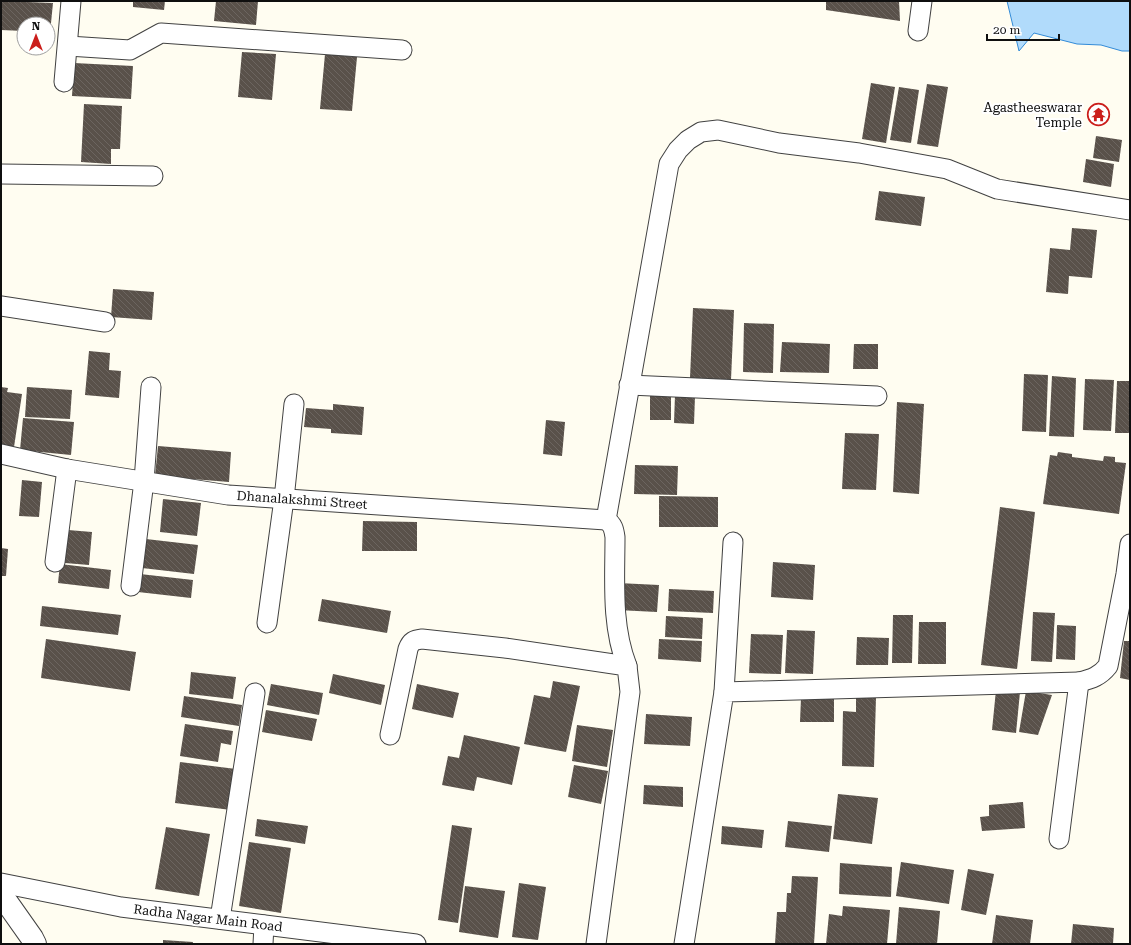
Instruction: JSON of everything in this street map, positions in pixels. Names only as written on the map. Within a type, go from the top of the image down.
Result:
[{"type":"street","points":[[64,82],[72,1]]},
{"type":"street","points":[[918,31],[922,1]]},
{"type":"street","points":[[68,46],[130,50],[161,33],[402,50]]},
{"type":"street","points":[[596,944],[630,692],[627,666],[621,650],[615,611],[615,537],[613,528],[606,520],[669,164],[678,150],[688,140],[701,132],[718,130],[779,143],[858,153],[948,169],[997,189],[1130,210]]},
{"type":"street","points":[[1,174],[153,176]]},
{"type":"street","points":[[1,306],[105,322]]},
{"type":"street","points":[[629,385],[877,396]]},
{"type":"street","points":[[132,586],[144,481],[151,387]]},
{"type":"street","points":[[267,623],[284,499],[294,404]]},
{"type":"street","name":"Dhanalakshmi Street","points":[[1,454],[67,469],[228,495],[606,520]]},
{"type":"street","points":[[55,562],[67,469]]},
{"type":"street","points":[[684,944],[724,692],[733,542]]},
{"type":"street","points":[[724,692],[1079,682],[1093,679],[1102,673],[1108,666],[1130,549]]},
{"type":"street","points":[[390,736],[408,649],[414,640],[422,639],[505,648],[627,666]]},
{"type":"street","points":[[1059,839],[1079,682]]},
{"type":"street","points":[[220,919],[255,693]]},
{"type":"street","name":"Radha Nagar Main Road","points":[[1,883],[121,907],[416,944]]},
{"type":"street","points":[[1,894],[35,944]]},
{"type":"street","points":[[263,944],[264,925]]},
{"type":"water","points":[[1007,1],[1130,1],[1130,51],[1122,51],[1101,45],[1077,44],[1034,33],[1019,51]]},
{"type":"building","points":[[1,1],[53,3],[52,16],[16,16],[16,31],[1,30]]},
{"type":"building","points":[[133,1],[165,1],[164,10],[133,7]]},
{"type":"building","points":[[216,1],[258,1],[256,25],[214,21]]},
{"type":"building","points":[[826,1],[899,1],[900,21],[826,10]]},
{"type":"building","points":[[242,52],[276,54],[272,100],[238,97]]},
{"type":"building","points":[[325,54],[357,57],[352,111],[320,109]]},
{"type":"building","points":[[74,63],[133,66],[131,99],[72,96]]},
{"type":"building","points":[[871,83],[895,87],[886,143],[862,139]]},
{"type":"building","points":[[927,84],[948,87],[938,147],[917,144]]},
{"type":"building","points":[[899,87],[919,90],[911,143],[890,140]]},
{"type":"building","points":[[84,104],[122,106],[120,149],[111,149],[111,164],[81,162]]},
{"type":"building","points":[[1096,136],[1122,140],[1119,162],[1093,158]]},
{"type":"building","points":[[1086,159],[1114,164],[1111,187],[1083,182]]},
{"type":"building","points":[[879,191],[925,197],[921,226],[875,220]]},
{"type":"building","points":[[1072,228],[1097,230],[1092,278],[1069,276],[1068,294],[1046,292],[1050,248],[1070,250]]},
{"type":"building","points":[[113,289],[154,292],[152,320],[111,317]]},
{"type":"building","points":[[693,308],[734,310],[731,380],[690,378]]},
{"type":"building","points":[[744,323],[774,324],[773,373],[743,372]]},
{"type":"building","points":[[782,342],[830,344],[829,373],[780,372]]},
{"type":"building","points":[[854,344],[878,344],[878,369],[853,369]]},
{"type":"building","points":[[89,351],[110,353],[109,370],[121,371],[119,398],[85,395]]},
{"type":"building","points":[[1024,374],[1048,375],[1046,432],[1022,431]]},
{"type":"building","points":[[1052,376],[1076,378],[1074,437],[1049,436]]},
{"type":"building","points":[[1085,379],[1114,380],[1111,431],[1083,430]]},
{"type":"building","points":[[1117,381],[1130,381],[1130,433],[1115,433]]},
{"type":"building","points":[[1,387],[8,388],[7,392],[22,394],[14,447],[1,445]]},
{"type":"building","points":[[27,387],[72,390],[70,419],[25,417]]},
{"type":"building","points":[[650,395],[671,395],[671,420],[650,420]]},
{"type":"building","points":[[675,395],[695,396],[694,424],[674,423]]},
{"type":"building","points":[[897,402],[924,404],[919,494],[893,492]]},
{"type":"building","points":[[333,404],[364,407],[362,435],[331,433],[331,429],[304,427],[306,408],[333,410]]},
{"type":"building","points":[[23,418],[74,422],[71,455],[20,450]]},
{"type":"building","points":[[546,420],[565,422],[562,456],[543,454]]},
{"type":"building","points":[[845,433],[879,434],[876,490],[842,489]]},
{"type":"building","points":[[158,446],[231,452],[229,482],[155,476]]},
{"type":"building","points":[[1058,452],[1072,454],[1072,457],[1103,461],[1104,456],[1115,457],[1115,462],[1126,463],[1119,514],[1043,504],[1050,455],[1057,456]]},
{"type":"building","points":[[635,465],[678,466],[677,495],[634,494]]},
{"type":"building","points":[[22,480],[42,482],[39,517],[19,516]]},
{"type":"building","points":[[659,496],[718,497],[718,527],[659,527]]},
{"type":"building","points":[[163,499],[201,503],[197,536],[160,532]]},
{"type":"building","points":[[1000,507],[1035,512],[1017,669],[981,665]]},
{"type":"building","points":[[363,521],[417,522],[417,551],[362,551]]},
{"type":"building","points":[[68,530],[92,532],[89,565],[65,563]]},
{"type":"building","points":[[146,539],[198,545],[194,574],[142,568]]},
{"type":"building","points":[[1,548],[8,549],[6,576],[1,576]]},
{"type":"building","points":[[773,562],[815,565],[813,600],[771,597]]},
{"type":"building","points":[[60,564],[111,570],[109,589],[58,583]]},
{"type":"building","points":[[140,574],[193,580],[191,598],[138,592]]},
{"type":"building","points":[[618,583],[659,585],[657,612],[617,610]]},
{"type":"building","points":[[669,589],[714,591],[713,613],[668,611]]},
{"type":"building","points":[[322,599],[391,611],[387,633],[318,621]]},
{"type":"building","points":[[42,606],[121,615],[118,635],[40,626]]},
{"type":"building","points":[[1033,612],[1055,613],[1052,662],[1031,661]]},
{"type":"building","points":[[893,615],[913,615],[912,663],[892,663]]},
{"type":"building","points":[[666,616],[703,618],[702,639],[665,637]]},
{"type":"building","points":[[919,622],[946,622],[946,664],[918,664]]},
{"type":"building","points":[[1057,625],[1076,626],[1075,660],[1056,659]]},
{"type":"building","points":[[787,630],[815,631],[813,674],[785,673]]},
{"type":"building","points":[[751,634],[783,635],[781,674],[749,673]]},
{"type":"building","points":[[857,637],[889,638],[888,665],[856,665]]},
{"type":"building","points":[[46,639],[136,652],[130,691],[41,678]]},
{"type":"building","points":[[659,639],[702,641],[701,662],[658,659]]},
{"type":"building","points":[[1124,641],[1130,641],[1130,680],[1120,678]]},
{"type":"building","points":[[191,672],[236,677],[233,699],[189,694]]},
{"type":"building","points":[[333,674],[385,685],[381,705],[329,693]]},
{"type":"building","points":[[553,681],[580,686],[566,752],[524,744],[534,695],[550,698]]},
{"type":"building","points":[[271,684],[323,693],[319,715],[267,705]]},
{"type":"building","points":[[417,684],[459,693],[453,718],[412,709]]},
{"type":"building","points":[[996,690],[1020,692],[1016,733],[992,730]]},
{"type":"building","points":[[1026,691],[1052,695],[1038,735],[1019,732]]},
{"type":"building","points":[[184,696],[242,705],[239,726],[181,717]]},
{"type":"building","points":[[856,696],[876,697],[874,767],[842,766],[843,711],[856,712]]},
{"type":"building","points":[[801,698],[834,699],[834,722],[800,722]]},
{"type":"building","points":[[266,710],[317,719],[312,741],[262,732]]},
{"type":"building","points":[[646,714],[692,717],[690,746],[644,744]]},
{"type":"building","points":[[185,724],[233,731],[231,745],[221,743],[218,762],[180,756]]},
{"type":"building","points":[[577,725],[613,730],[607,767],[572,761]]},
{"type":"building","points":[[464,735],[520,747],[512,785],[477,777],[474,791],[442,785],[448,756],[459,758]]},
{"type":"building","points":[[180,762],[236,769],[231,810],[175,803]]},
{"type":"building","points":[[574,765],[608,771],[601,804],[568,797]]},
{"type":"building","points":[[644,785],[683,787],[683,807],[643,804]]},
{"type":"building","points":[[838,794],[878,798],[872,844],[833,839]]},
{"type":"building","points":[[1023,802],[1025,828],[982,831],[980,817],[989,816],[989,805]]},
{"type":"building","points":[[257,819],[308,826],[305,844],[255,836]]},
{"type":"building","points":[[788,821],[832,826],[829,852],[785,847]]},
{"type":"building","points":[[452,825],[472,828],[458,923],[438,920]]},
{"type":"building","points":[[722,826],[764,830],[762,848],[721,844]]},
{"type":"building","points":[[166,827],[210,834],[199,896],[155,889]]},
{"type":"building","points":[[249,842],[291,848],[281,913],[239,906]]},
{"type":"building","points":[[901,862],[954,870],[949,904],[896,896]]},
{"type":"building","points":[[840,863],[892,867],[891,897],[839,894]]},
{"type":"building","points":[[968,869],[994,874],[986,915],[961,910]]},
{"type":"building","points":[[792,876],[818,877],[814,944],[775,944],[777,912],[786,912],[787,893],[791,893]]},
{"type":"building","points":[[519,883],[546,887],[538,940],[512,937]]},
{"type":"building","points":[[465,886],[505,891],[498,938],[459,932]]},
{"type":"building","points":[[843,906],[890,910],[887,944],[826,944],[829,914],[842,916]]},
{"type":"building","points":[[899,907],[940,911],[937,944],[896,944]]},
{"type":"building","points":[[996,915],[1033,920],[1030,944],[992,944]]},
{"type":"building","points":[[1073,924],[1114,928],[1113,944],[1071,944]]},
{"type":"building","points":[[163,940],[193,942],[193,944],[163,944]]},
{"type":"place","name":"Agastheeswarar Temple","points":[[1098,114]]}]
